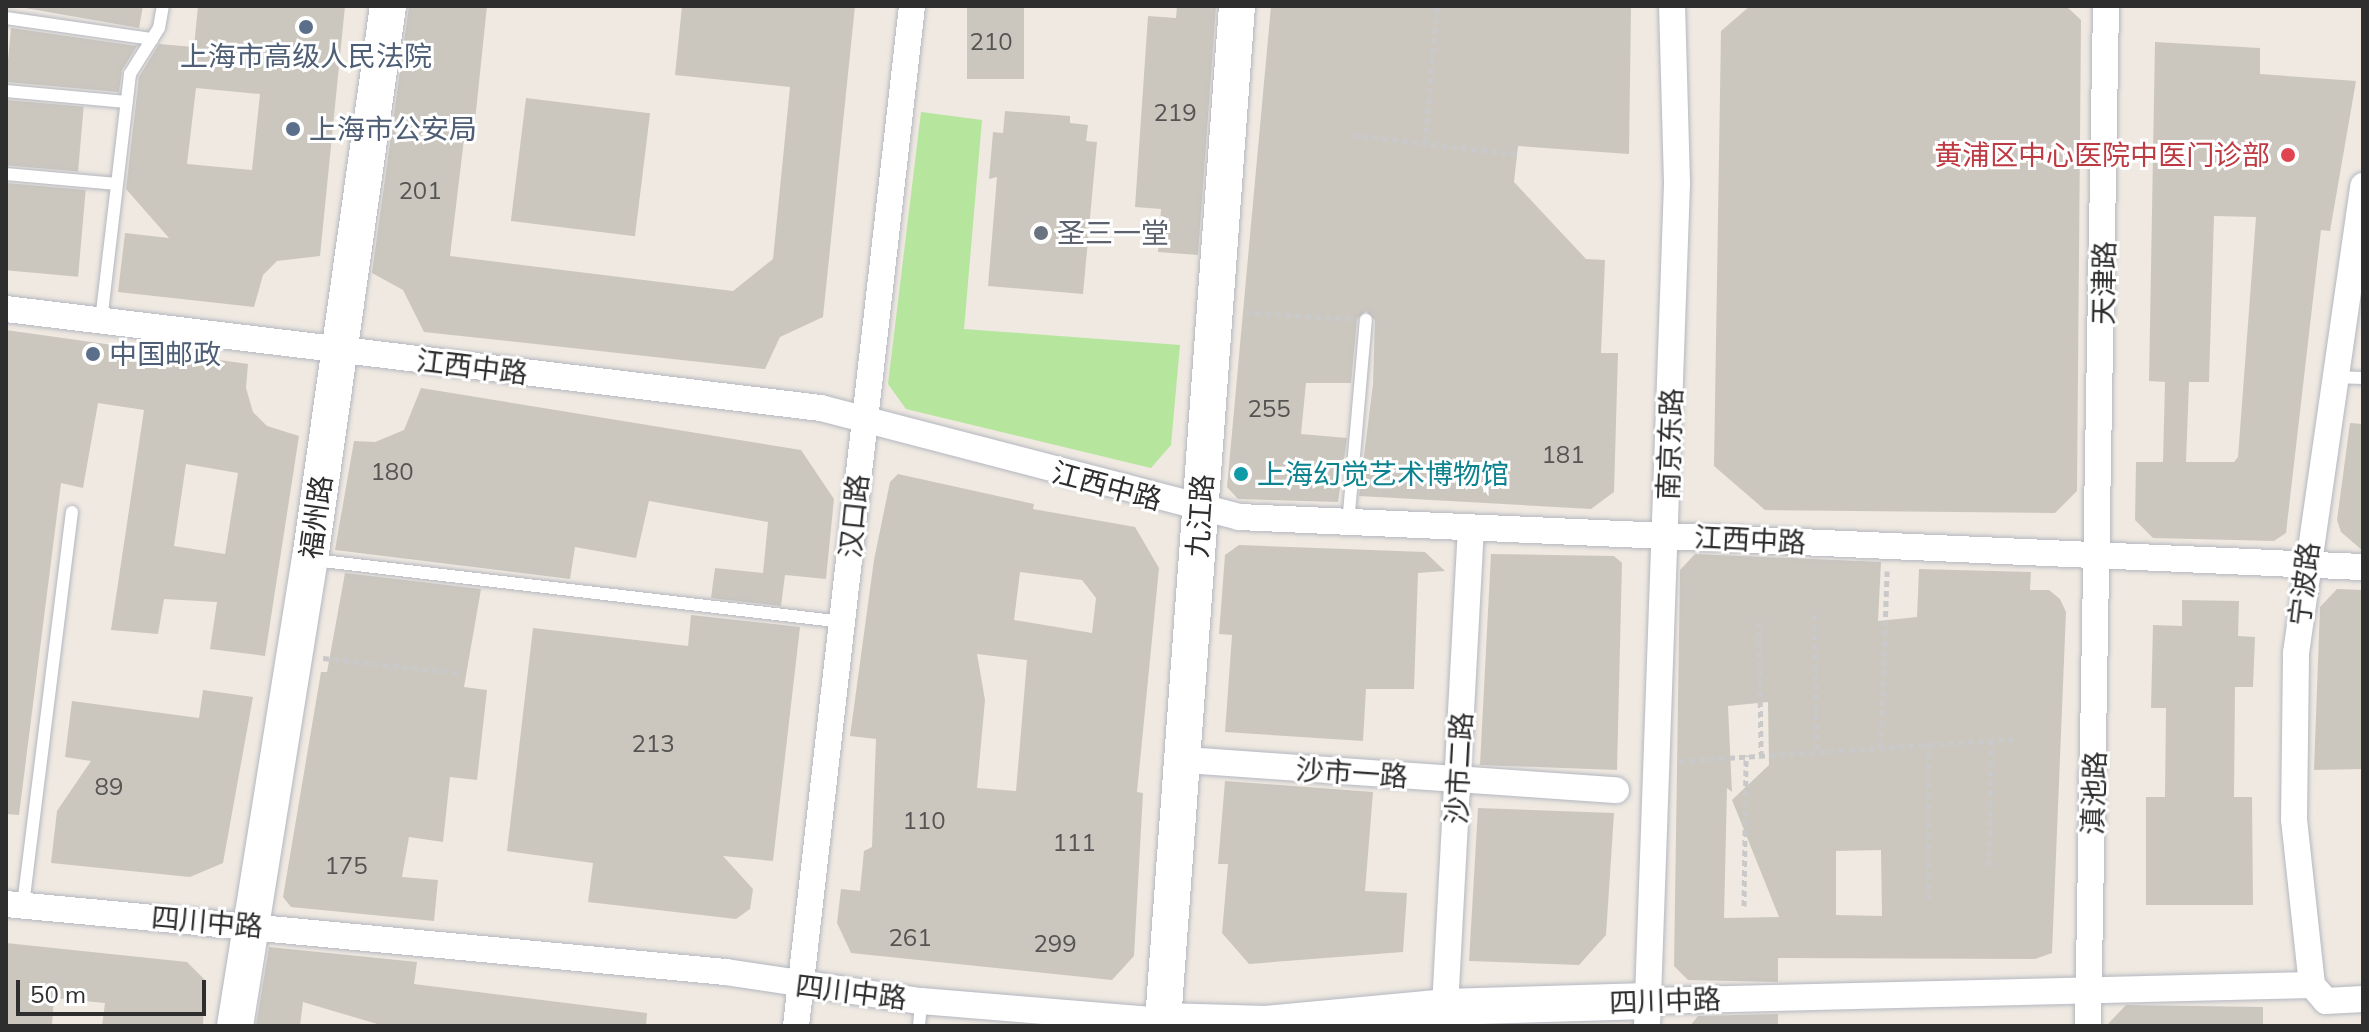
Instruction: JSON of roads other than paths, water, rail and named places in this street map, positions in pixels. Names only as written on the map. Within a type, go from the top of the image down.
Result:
[{"type":"street","name":"福州路","points":[[235,1026],[310,559],[388,6]]},
{"type":"street","name":"汉口路","points":[[796,1026],[912,6]]},
{"type":"street","name":"九江路","points":[[1163,1023],[1237,6]]},
{"type":"street","name":"南京东路","points":[[1648,1014],[1653,764],[1667,537],[1677,183],[1672,6]]},
{"type":"street","name":"天津路","points":[[2100,560],[2106,6]]},
{"type":"street","name":"宁波路","points":[[2312,985],[2294,820],[2296,653],[2306,564],[2363,186]]},
{"type":"street","name":"江西中路","points":[[6,309],[821,408],[1200,511],[1348,524],[1471,530],[1888,547],[2100,560],[2363,567]]},
{"type":"street","name":"沙市二路","points":[[1422,1014],[1459,781],[1471,530]]},
{"type":"street","name":"滇池路","points":[[2088,1026],[2100,560]]},
{"type":"street","name":"沙市一路","points":[[1184,760],[1616,790]]},
{"type":"street","name":"四川中路","points":[[14,905],[726,972],[920,1013],[1033,1019],[1266,1024],[1422,1014],[1648,1014],[2088,989],[2312,985],[2326,1001],[2363,999]]},
{"type":"lane","points":[[101,321],[130,74],[152,39],[163,6]]},
{"type":"lane","points":[[6,18],[152,39]]},
{"type":"lane","points":[[6,91],[126,102]]},
{"type":"lane","points":[[6,174],[117,184]]},
{"type":"lane","points":[[1348,524],[1366,320]]},
{"type":"lane","points":[[2333,376],[2363,378]]},
{"type":"lane","points":[[14,905],[72,512]]},
{"type":"lane","points":[[310,559],[843,622]]},
{"type":"place","name":"上海市高级人民法院","points":[[306,27]]},
{"type":"place","name":"上海市公安局","points":[[293,129]]},
{"type":"place","name":"黄浦区中心医院中医门诊部","points":[[2288,155]]},
{"type":"place","name":"圣三一堂","points":[[1041,233]]},
{"type":"place","name":"中国邮政","points":[[93,354]]},
{"type":"place","name":"上海幻觉艺术博物馆","points":[[1241,474]]}]
